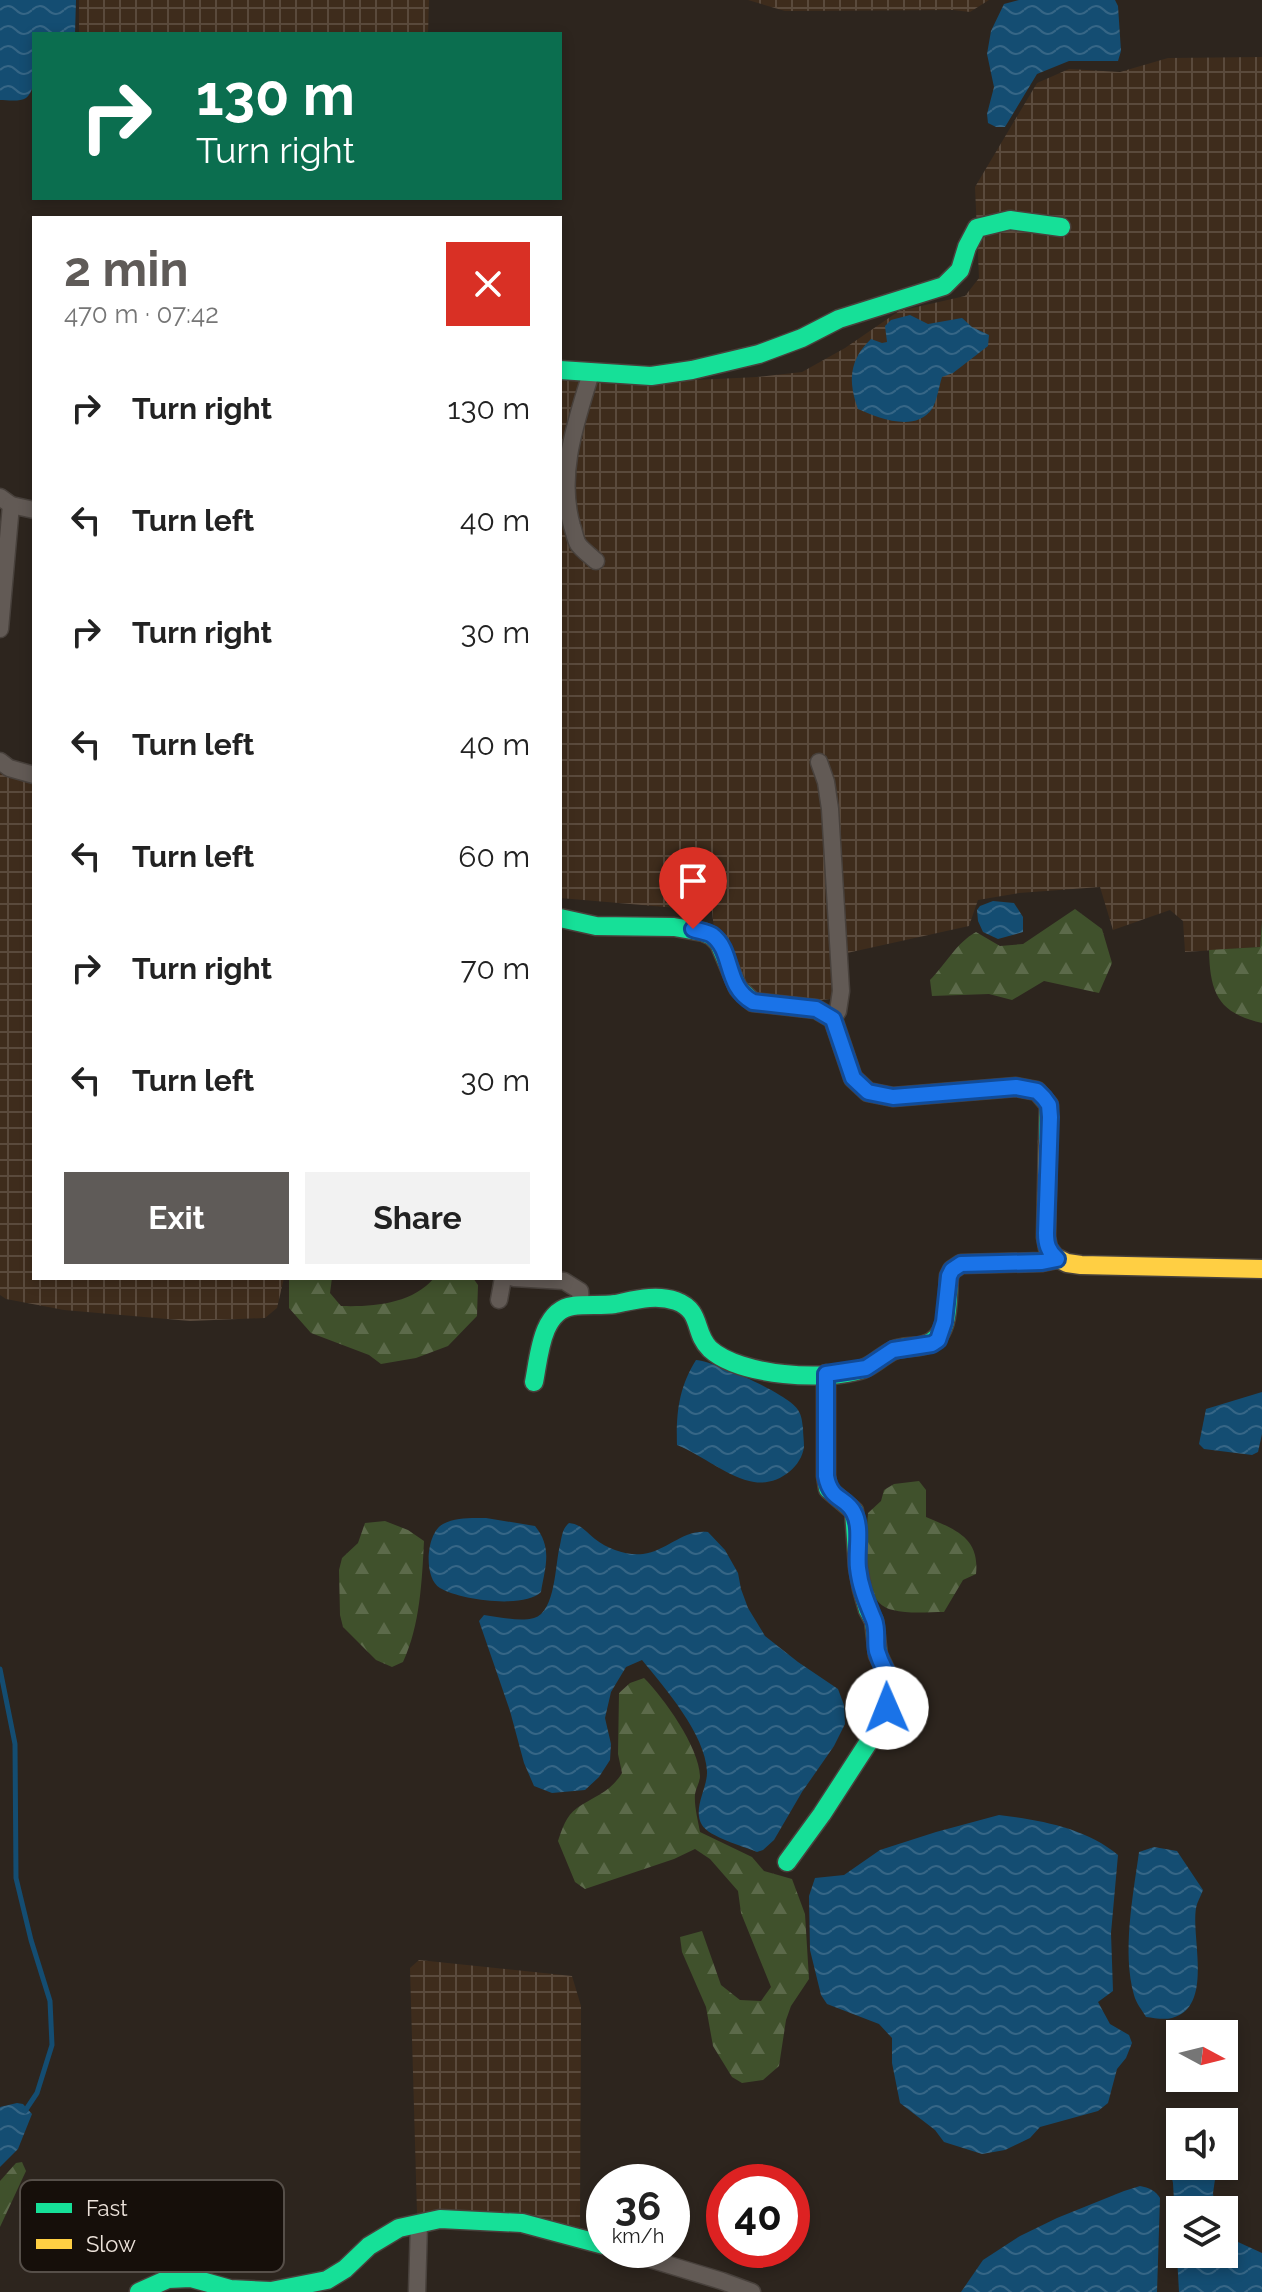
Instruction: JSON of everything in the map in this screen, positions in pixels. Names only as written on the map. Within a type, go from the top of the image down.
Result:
[{"type":"street","points":[[562,370],[651,376],[759,354],[802,338],[839,319],[944,286],[960,270],[977,228],[1010,220],[1061,227]]},
{"type":"street","points":[[591,373],[570,445],[566,488],[577,543],[596,561]]},
{"type":"street","points":[[0,629],[5,501],[32,509]]},
{"type":"street","points":[[0,761],[9,768],[32,774]]},
{"type":"street","points":[[819,762],[830,809],[841,991],[838,1011],[833,1019]]},
{"type":"street","points":[[562,918],[597,926],[693,929],[711,935],[723,949],[733,982],[745,998],[753,1002],[816,1009],[833,1019],[853,1078],[868,1092],[893,1097],[1016,1087],[1037,1091],[1049,1105],[1046,1244],[1057,1259],[1098,1266],[1262,1269]]},
{"type":"street","points":[[534,1382],[542,1344],[553,1317],[567,1306],[598,1306],[643,1298],[663,1299],[686,1306],[694,1314],[702,1340],[711,1350],[739,1363],[766,1373],[794,1377],[826,1374],[866,1368],[893,1350],[932,1344],[938,1340],[944,1322],[949,1276],[961,1264],[1057,1259]]},
{"type":"street","points":[[499,1300],[503,1280]]},
{"type":"street","points":[[547,1280],[564,1281],[580,1291],[581,1305]]},
{"type":"street","points":[[787,1862],[879,1726],[892,1691],[878,1655],[874,1621],[862,1589],[854,1511],[828,1489],[826,1374]]},
{"type":"street","points":[[139,2292],[168,2279],[191,2278],[230,2289],[271,2291],[327,2280],[345,2269],[369,2246],[399,2228],[440,2219],[522,2223],[586,2240]]},
{"type":"street","points":[[417,2292],[419,2224]]},
{"type":"street","points":[[679,2268],[752,2292]]},
{"type":"shaded area","points":[[79,0],[429,0],[428,32],[79,32]]},
{"type":"shaded area","points":[[748,0],[989,0],[970,12],[785,11]]},
{"type":"shaded area","points":[[1262,57],[1260,947],[1185,952],[1183,921],[1170,910],[1113,930],[1100,887],[1019,893],[978,900],[969,926],[847,953],[846,997],[822,1000],[757,999],[714,929],[712,911],[562,898],[562,380],[634,383],[802,372],[845,348],[899,311],[965,296],[979,278],[975,187],[1037,83],[1069,69],[1120,72],[1168,58]]},
{"type":"shaded area","points":[[0,771],[32,781],[32,1280],[284,1280],[277,1308],[265,1318],[190,1321],[64,1310],[6,1299],[0,1295]]},
{"type":"shaded area","points":[[419,1960],[572,1976],[581,2006],[580,2229],[417,2213],[410,1968]]},
{"type":"green space","points":[[1075,909],[1102,929],[1112,963],[1099,993],[1044,981],[1012,1000],[989,994],[932,996],[930,980],[957,948],[976,932],[1000,946],[1023,944]]},
{"type":"green space","points":[[1262,921],[1262,1023],[1235,1013],[1219,999],[1212,978],[1209,950],[1260,947]]},
{"type":"green space","points":[[289,1280],[332,1280],[330,1293],[341,1306],[403,1299],[432,1280],[474,1280],[478,1285],[477,1316],[448,1346],[416,1358],[381,1364],[369,1355],[311,1333],[289,1308]]},
{"type":"green space","points":[[919,1481],[926,1490],[926,1517],[963,1536],[974,1551],[976,1561],[976,1574],[963,1580],[944,1612],[893,1610],[882,1605],[874,1595],[866,1569],[868,1513],[881,1501],[884,1490],[894,1484]]},
{"type":"green space","points":[[385,1521],[408,1530],[424,1541],[421,1587],[413,1634],[403,1662],[392,1667],[376,1660],[343,1627],[340,1615],[339,1570],[342,1558],[358,1543],[365,1523]]},
{"type":"green space","points":[[644,1678],[670,1710],[694,1751],[700,1776],[695,1799],[700,1832],[752,1857],[764,1871],[792,1879],[805,1914],[809,1979],[791,2006],[786,2020],[779,2066],[763,2080],[742,2083],[732,2077],[713,2046],[706,2007],[682,1952],[680,1937],[702,1931],[721,1985],[740,2000],[761,2001],[771,1987],[741,1913],[738,1891],[710,1859],[695,1849],[585,1889],[575,1882],[558,1841],[573,1811],[607,1790],[622,1773],[618,1754],[619,1693],[630,1683]]},
{"type":"green space","points":[[22,2162],[26,2171],[0,2227],[0,2181],[16,2163]]},
{"type":"water","points":[[0,0],[76,0],[75,32],[32,32],[30,94],[20,100],[0,100]]},
{"type":"water","points":[[1019,0],[1115,0],[1121,51],[1118,61],[1069,61],[1037,74],[1005,127],[996,127],[988,123],[987,114],[994,87],[987,54],[991,31],[1004,4]]},
{"type":"water","points":[[910,315],[928,324],[962,318],[989,335],[988,346],[953,373],[942,377],[934,406],[925,416],[906,422],[896,421],[858,409],[852,371],[858,355],[871,339],[887,342],[885,326],[891,320]]},
{"type":"water","points":[[993,901],[1014,903],[1023,917],[1023,932],[998,939],[983,932],[977,910]]},
{"type":"water","points":[[696,1360],[751,1380],[781,1396],[798,1410],[804,1447],[793,1469],[771,1481],[754,1482],[735,1476],[677,1445],[680,1401]]},
{"type":"water","points":[[1262,1392],[1262,1434],[1258,1452],[1252,1455],[1204,1449],[1199,1444],[1206,1409]]},
{"type":"water","points":[[486,1518],[535,1526],[541,1534],[546,1550],[546,1566],[541,1592],[521,1600],[492,1601],[449,1592],[435,1583],[429,1556],[437,1529],[453,1520]]},
{"type":"water","points":[[569,1523],[612,1549],[637,1554],[652,1552],[691,1534],[708,1532],[725,1550],[738,1573],[748,1608],[765,1636],[838,1689],[844,1705],[845,1724],[774,1840],[763,1850],[757,1852],[727,1841],[702,1825],[699,1805],[707,1777],[705,1757],[692,1727],[642,1660],[626,1667],[611,1692],[605,1718],[611,1744],[610,1760],[599,1777],[585,1790],[552,1793],[534,1786],[479,1621],[484,1615],[522,1620],[541,1614],[551,1597],[562,1536]]},
{"type":"water","points":[[999,1815],[1077,1832],[1118,1855],[1111,1933],[1113,1991],[1098,2002],[1110,2024],[1129,2035],[1132,2043],[1117,2069],[1108,2103],[1098,2111],[1040,2127],[1030,2138],[1005,2150],[982,2154],[944,2142],[935,2130],[900,2103],[892,2063],[892,2038],[879,2024],[827,2004],[821,1995],[810,1950],[809,1896],[815,1878],[844,1875],[880,1850]]},
{"type":"water","points":[[1154,1847],[1177,1851],[1203,1890],[1196,1908],[1198,1970],[1193,2001],[1185,2011],[1166,2019],[1146,2017],[1134,1995],[1129,1961],[1139,1852]]},
{"type":"water","points":[[23,2104],[32,2114],[18,2149],[0,2167],[0,2107]]},
{"type":"water","points":[[1172,2180],[1215,2180],[1213,2196],[1174,2196]]},
{"type":"water","points":[[1140,2186],[1152,2190],[1160,2198],[1157,2292],[961,2292],[983,2260],[1020,2236]]},
{"type":"water","points":[[1238,2242],[1262,2253],[1262,2292],[1179,2292],[1178,2268],[1238,2268]]},
{"type":"waterway","points":[[0,1669],[15,1744],[16,1878],[50,2001],[52,2045],[37,2093],[25,2111]]},
{"type":"traffic: fast","points":[[562,370],[651,376],[759,354],[802,338],[839,319],[944,286],[960,270],[977,228],[1010,220],[1061,227]]},
{"type":"traffic: fast","points":[[562,918],[596,926],[674,927],[712,936],[719,943],[738,988],[753,1002],[816,1009],[833,1019],[853,1078],[868,1092],[893,1097],[1016,1087],[1037,1091],[1049,1105],[1048,1142]]},
{"type":"traffic: fast","points":[[534,1382],[548,1325],[562,1309],[573,1306],[610,1305],[653,1298],[676,1301],[690,1310],[705,1343],[724,1358],[762,1371],[828,1375],[863,1369],[894,1350],[933,1341],[944,1326],[949,1276],[961,1264],[1057,1259]]},
{"type":"traffic: fast","points":[[787,1862],[879,1726],[892,1691],[878,1655],[874,1621],[862,1589],[854,1511],[828,1489],[826,1374]]},
{"type":"traffic: fast","points":[[139,2292],[168,2279],[191,2278],[230,2289],[271,2291],[327,2280],[345,2269],[369,2246],[399,2228],[440,2219],[522,2223],[586,2240]]},
{"type":"traffic: slow","points":[[1048,1142],[1046,1237],[1048,1248],[1055,1257],[1081,1265],[1262,1269]]},
{"type":"route","points":[[693,929],[718,941],[733,982],[745,998],[753,1002],[816,1009],[833,1019],[853,1078],[868,1092],[893,1097],[1016,1087],[1037,1091],[1049,1105],[1046,1244],[1057,1259],[961,1264],[949,1276],[944,1322],[938,1340],[932,1344],[893,1350],[866,1368],[826,1374],[828,1489],[854,1511],[862,1589],[874,1621],[878,1655],[891,1682],[887,1708]]}]
